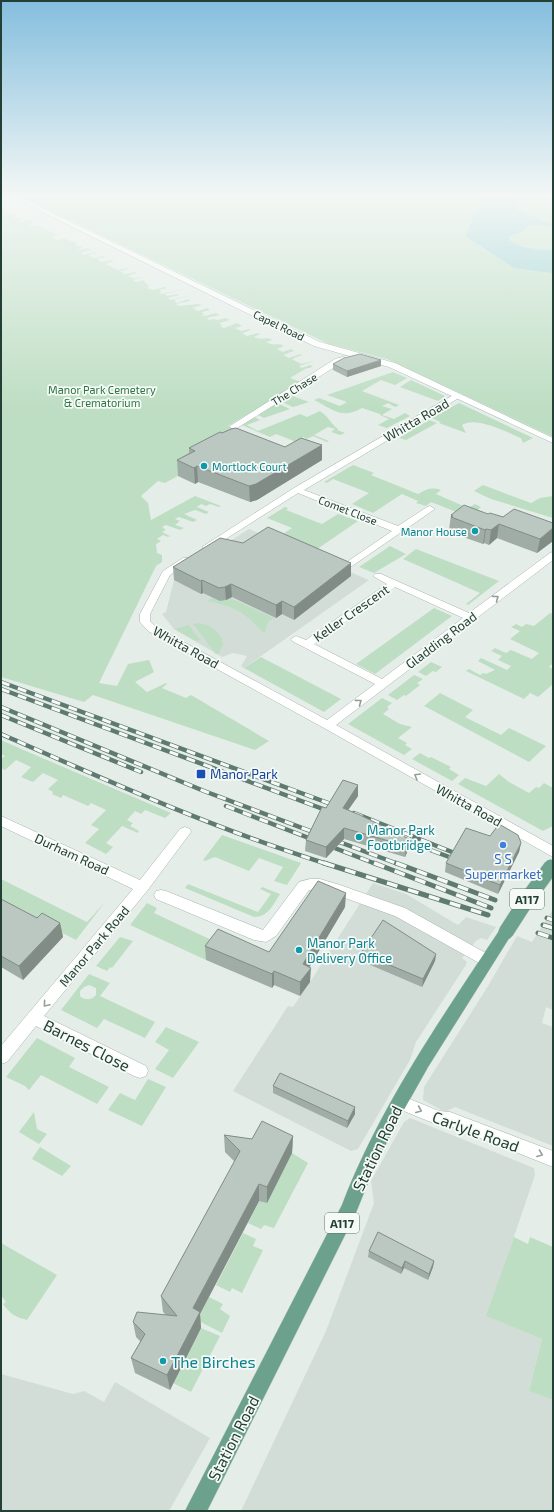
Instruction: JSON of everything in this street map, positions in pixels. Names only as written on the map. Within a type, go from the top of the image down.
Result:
[{"type":"main road","name":"Station Road","points":[[196,1511],[349,1209],[365,1166],[416,1072],[486,960],[552,866]]},
{"type":"street","name":"Capel Road","points":[[156,266],[317,344],[392,365],[553,441]]},
{"type":"street","name":"The Chase","points":[[234,426],[338,362],[354,354]]},
{"type":"street","name":"Whitta Road","points":[[458,396],[297,490],[166,573],[145,614],[145,622],[152,628],[553,852]]},
{"type":"street","name":"Comet Close","points":[[297,490],[399,530]]},
{"type":"street","name":"Comet Close","points":[[349,564],[430,509]]},
{"type":"street","name":"Gladding Road","points":[[328,725],[471,618],[553,554]]},
{"type":"street","name":"Keller Crescent","points":[[378,576],[471,618]]},
{"type":"street","name":"Keller Crescent","points":[[308,644],[394,583]]},
{"type":"street","name":"Keller Crescent","points":[[296,639],[383,684]]},
{"type":"street","name":"Durham Road","points":[[1,821],[142,887]]},
{"type":"street","name":"Manor Park Road","points":[[1,1057],[142,887],[185,832]]},
{"type":"street","points":[[161,896],[259,936],[266,936],[271,932],[304,886],[310,884],[320,884],[400,912],[486,960]]},
{"type":"street","name":"Barnes Close","points":[[34,1018],[140,1071]]},
{"type":"street","name":"Carlyle Road","points":[[400,1102],[438,1118],[450,1119],[553,1159]]},
{"type":"shaded area","points":[[249,529],[369,580],[244,668],[241,666],[247,656],[233,653],[222,657],[174,629],[162,614],[166,612],[175,576]]},
{"type":"shaded area","points":[[373,883],[406,894],[458,925],[466,917],[496,927],[487,940],[481,938],[476,941],[462,958],[467,962],[466,965],[416,1042],[410,1060],[358,1149],[351,1151],[233,1091],[288,1006],[293,1007],[310,982]]},
{"type":"shaded area","points":[[553,909],[553,1010],[546,1007],[542,1023],[553,1027],[553,1146],[455,1107],[445,1112],[423,1100],[424,1087],[488,986],[517,936],[532,942]]},
{"type":"shaded area","points":[[410,1118],[534,1168],[535,1175],[487,1316],[542,1339],[529,1391],[553,1400],[553,1511],[241,1511],[326,1331],[374,1203],[371,1181],[404,1122]]},
{"type":"shaded area","points":[[1,1374],[73,1394],[84,1391],[104,1402],[115,1382],[210,1438],[169,1511],[1,1511]]},
{"type":"green space","name":"Manor Park Cemetery & Crematorium","points":[[1,266],[108,266],[118,270],[127,268],[129,269],[120,271],[125,274],[137,273],[128,276],[133,278],[144,277],[133,280],[136,282],[148,279],[143,281],[149,286],[147,288],[153,290],[165,287],[167,288],[159,290],[162,292],[159,293],[160,294],[185,289],[165,294],[167,296],[179,295],[168,298],[171,300],[196,294],[174,300],[177,303],[188,299],[190,301],[176,304],[179,306],[202,305],[193,308],[198,311],[207,308],[210,310],[202,312],[204,314],[202,315],[204,316],[216,313],[220,315],[207,318],[209,320],[226,318],[230,320],[219,323],[222,325],[220,326],[224,328],[237,323],[242,326],[235,328],[241,331],[251,330],[242,333],[247,336],[258,333],[260,334],[254,337],[259,339],[270,339],[272,340],[266,342],[284,346],[277,349],[283,352],[291,349],[294,351],[283,355],[289,358],[301,354],[302,355],[292,359],[301,364],[315,361],[299,366],[302,368],[310,365],[313,366],[290,378],[301,382],[228,426],[235,429],[196,466],[165,483],[158,481],[141,496],[148,503],[151,520],[195,496],[221,506],[219,507],[210,504],[206,506],[201,504],[197,507],[209,512],[206,514],[195,510],[184,514],[197,520],[193,522],[179,517],[175,519],[180,521],[175,525],[184,528],[180,530],[166,525],[162,527],[166,530],[162,532],[170,536],[168,537],[163,535],[157,539],[161,541],[156,544],[157,553],[162,555],[162,562],[156,566],[99,683],[117,686],[128,664],[149,660],[154,672],[135,682],[147,692],[166,683],[167,684],[162,688],[186,698],[191,695],[269,741],[255,750],[93,695],[84,702],[1,677]]},
{"type":"green space","points":[[165,266],[553,266],[553,437],[387,359],[329,344]]},
{"type":"green space","points":[[393,372],[407,378],[395,385],[381,380],[362,391],[399,405],[395,407],[388,403],[382,406],[392,409],[382,415],[394,419],[405,413],[410,416],[387,428],[378,425],[389,419],[380,414],[362,408],[348,413],[337,412],[314,400],[319,398],[340,406],[347,402],[327,395]]},
{"type":"green space","points":[[411,380],[445,396],[438,401],[400,387]]},
{"type":"green space","points":[[290,395],[309,402],[293,407],[280,401]]},
{"type":"green space","points":[[277,403],[290,409],[264,418],[258,415]]},
{"type":"green space","points":[[459,403],[533,438],[523,443],[521,438],[491,426],[475,422],[462,425],[466,433],[439,423],[440,422],[432,418]]},
{"type":"green space","points":[[320,411],[338,429],[337,430],[345,433],[340,435],[331,432],[335,429],[328,427],[314,435],[329,441],[327,442],[313,436],[307,439],[303,437],[298,440],[304,445],[276,434],[270,437],[242,425],[254,417],[260,420],[247,425],[258,431],[300,414],[307,417]]},
{"type":"green space","points":[[429,420],[437,423],[406,440],[399,438]]},
{"type":"green space","points":[[353,465],[374,473],[371,475],[418,494],[429,489],[438,489],[441,490],[436,494],[468,508],[475,504],[481,507],[469,517],[431,502],[426,506],[416,503],[418,501],[402,494],[373,513],[352,504],[369,493],[333,479],[327,483],[324,482]]},
{"type":"green space","points":[[483,485],[531,503],[540,498],[553,496],[553,518],[491,499],[474,491]]},
{"type":"green space","points":[[285,507],[288,508],[286,510],[322,524],[338,514],[358,521],[310,554],[275,539],[292,528],[267,518]]},
{"type":"green space","points":[[390,546],[406,554],[374,573],[359,567]]},
{"type":"green space","points":[[416,549],[499,581],[468,605],[466,604],[480,593],[403,559]]},
{"type":"green space","points":[[213,597],[222,600],[230,598],[274,618],[269,622],[266,631],[263,633],[251,620],[239,611],[208,601]]},
{"type":"green space","points":[[434,608],[452,616],[375,674],[356,664]]},
{"type":"green space","points":[[550,613],[553,614],[553,663],[549,667],[553,669],[553,684],[538,697],[530,693],[524,699],[466,671],[469,669],[480,675],[495,670],[478,661],[481,658],[507,670],[511,666],[498,660],[502,656],[491,651],[495,648],[506,653],[511,650],[532,659],[539,653],[510,639],[520,631],[511,627],[516,624],[522,627],[526,624],[534,626]]},
{"type":"green space","points":[[197,623],[214,629],[220,635],[223,644],[219,653],[216,654],[193,624]]},
{"type":"green space","points":[[189,625],[200,640],[196,641],[174,629]]},
{"type":"green space","points":[[261,657],[341,699],[324,712],[244,668]]},
{"type":"green space","points":[[431,662],[442,667],[436,672],[433,671],[426,676],[418,672]]},
{"type":"green space","points":[[414,675],[423,679],[417,683],[420,685],[406,696],[404,695],[397,700],[388,695]]},
{"type":"green space","points":[[440,693],[473,710],[465,717],[501,735],[509,728],[546,746],[529,762],[424,706]]},
{"type":"green space","points":[[382,698],[392,703],[387,707],[389,709],[383,714],[400,724],[412,727],[398,738],[407,743],[405,745],[412,749],[404,755],[348,724]]},
{"type":"green space","points":[[1,740],[171,813],[165,818],[145,810],[141,814],[135,811],[127,820],[133,823],[130,826],[139,831],[138,833],[122,826],[106,843],[113,847],[106,854],[85,843],[99,829],[91,825],[106,810],[91,803],[88,806],[63,795],[61,798],[52,794],[53,792],[48,789],[58,780],[43,773],[33,782],[21,777],[31,767],[16,760],[5,770],[1,768],[1,759],[5,756],[1,754]]},
{"type":"green space","points":[[420,753],[451,767],[449,769],[459,775],[452,781],[412,759]]},
{"type":"green space","points":[[499,774],[509,782],[529,793],[536,787],[539,788],[544,783],[553,788],[553,826],[543,831],[458,784],[465,778],[486,786]]},
{"type":"green space","points":[[222,835],[301,863],[287,885],[274,881],[283,867],[259,858],[249,871],[215,857],[205,861],[203,860]]},
{"type":"green space","points":[[1,879],[87,922],[105,902],[76,940],[1,901]]},
{"type":"green space","points":[[188,884],[258,912],[271,894],[260,889],[262,887],[280,894],[267,913],[254,917],[185,888]]},
{"type":"green space","points":[[147,903],[157,908],[154,913],[218,943],[206,960],[130,925]]},
{"type":"green space","points":[[120,937],[133,941],[112,968],[110,967],[107,971],[96,966]]},
{"type":"green space","points":[[89,974],[110,983],[100,996],[155,1022],[145,1038],[104,1019],[97,1028],[61,1010]],"holes":[[[89,985],[96,988],[96,995],[93,998],[86,999],[80,996],[80,991],[84,987]]]},
{"type":"green space","points":[[166,1027],[199,1042],[173,1078],[155,1069],[169,1050],[155,1042]]},
{"type":"green space","points":[[37,1038],[75,1058],[69,1067],[109,1087],[97,1104],[41,1075],[29,1090],[25,1086],[6,1077]]},
{"type":"green space","points":[[148,1079],[166,1087],[142,1126],[108,1110],[120,1093],[135,1100]]},
{"type":"green space","points":[[34,1112],[37,1129],[47,1134],[39,1144],[19,1132]]},
{"type":"green space","points":[[40,1147],[71,1166],[62,1176],[32,1159]]},
{"type":"green space","points":[[292,1153],[308,1163],[274,1228],[264,1225],[261,1229],[248,1223],[259,1201]]},
{"type":"green space","points":[[243,1233],[256,1239],[253,1246],[263,1250],[242,1293],[232,1288],[230,1292],[216,1285]]},
{"type":"green space","points":[[514,1237],[528,1244],[530,1237],[553,1247],[553,1400],[529,1391],[542,1339],[486,1316]]},
{"type":"green space","points":[[1,1243],[57,1275],[27,1320],[14,1315],[3,1304],[6,1302],[1,1295]]},
{"type":"green space","points":[[209,1297],[223,1304],[220,1309],[230,1316],[222,1333],[197,1320]]},
{"type":"green space","points":[[201,1328],[220,1336],[191,1392],[173,1383]]},
{"type":"water","points":[[510,266],[553,266],[553,273],[514,268]]},
{"type":"building","points":[[360,354],[381,360],[347,371],[333,364],[344,358]]},
{"type":"building","points":[[236,428],[285,447],[301,438],[322,445],[256,484],[249,486],[197,466],[194,468],[177,460],[195,451],[189,448],[220,432],[222,433]]},
{"type":"building","points":[[464,505],[488,514],[490,513],[503,517],[514,509],[553,523],[553,528],[540,539],[499,524],[491,530],[485,530],[451,517],[453,516],[451,515]]},
{"type":"building","points":[[268,527],[351,563],[294,607],[282,601],[276,605],[231,584],[219,588],[173,567],[220,538],[243,543]]},
{"type":"building","points":[[343,780],[358,785],[343,808],[409,839],[406,846],[344,828],[326,847],[306,840],[322,807],[326,808]]},
{"type":"building","points":[[499,824],[518,835],[521,843],[500,885],[446,863],[466,828],[490,836]]},
{"type":"building","points":[[318,881],[346,893],[303,964],[311,968],[300,982],[274,971],[272,974],[205,946],[218,929],[269,952]]},
{"type":"building","points":[[1,899],[37,918],[42,913],[60,923],[19,966],[1,956]]},
{"type":"building","points":[[383,920],[436,954],[423,979],[361,953]]},
{"type":"building","points":[[280,1073],[355,1107],[348,1121],[273,1086]]},
{"type":"building","points":[[262,1121],[293,1136],[267,1187],[259,1184],[193,1308],[200,1312],[167,1375],[131,1358],[145,1334],[133,1322],[137,1312],[177,1316],[161,1296],[240,1151],[224,1135],[252,1139]]},
{"type":"building","points":[[378,1232],[434,1261],[429,1274],[405,1261],[402,1268],[369,1251]]},
{"type":"railway","points":[[1,682],[339,807]]},
{"type":"railway","points":[[1,689],[331,812]]},
{"type":"railway","points":[[1,707],[204,791],[398,864]]},
{"type":"railway","points":[[1,715],[141,772]]},
{"type":"railway","points":[[1,734],[162,804],[244,836],[324,863]]},
{"type":"railway","points":[[226,806],[376,864]]},
{"type":"railway","points":[[354,813],[462,856]]},
{"type":"railway","points":[[398,838],[460,861]]},
{"type":"railway","points":[[324,863],[488,915]]},
{"type":"railway","points":[[374,863],[491,908]]},
{"type":"railway","points":[[396,863],[495,900]]},
{"type":"railway","points":[[547,918],[553,920]]},
{"type":"railway","points":[[543,925],[553,928]]},
{"type":"railway","points":[[538,933],[553,938]]},
{"type":"place","name":"Mortlock Court","points":[[204,466]]},
{"type":"place","name":"Manor House","points":[[475,531]]},
{"type":"place","name":"Manor Park","points":[[201,774]]},
{"type":"place","name":"Manor Park Footbridge","points":[[359,837]]},
{"type":"place","name":"S S Supermarket","points":[[503,845]]},
{"type":"place","name":"Manor Park Delivery Office","points":[[299,950]]},
{"type":"place","name":"The Birches","points":[[163,1361]]}]
